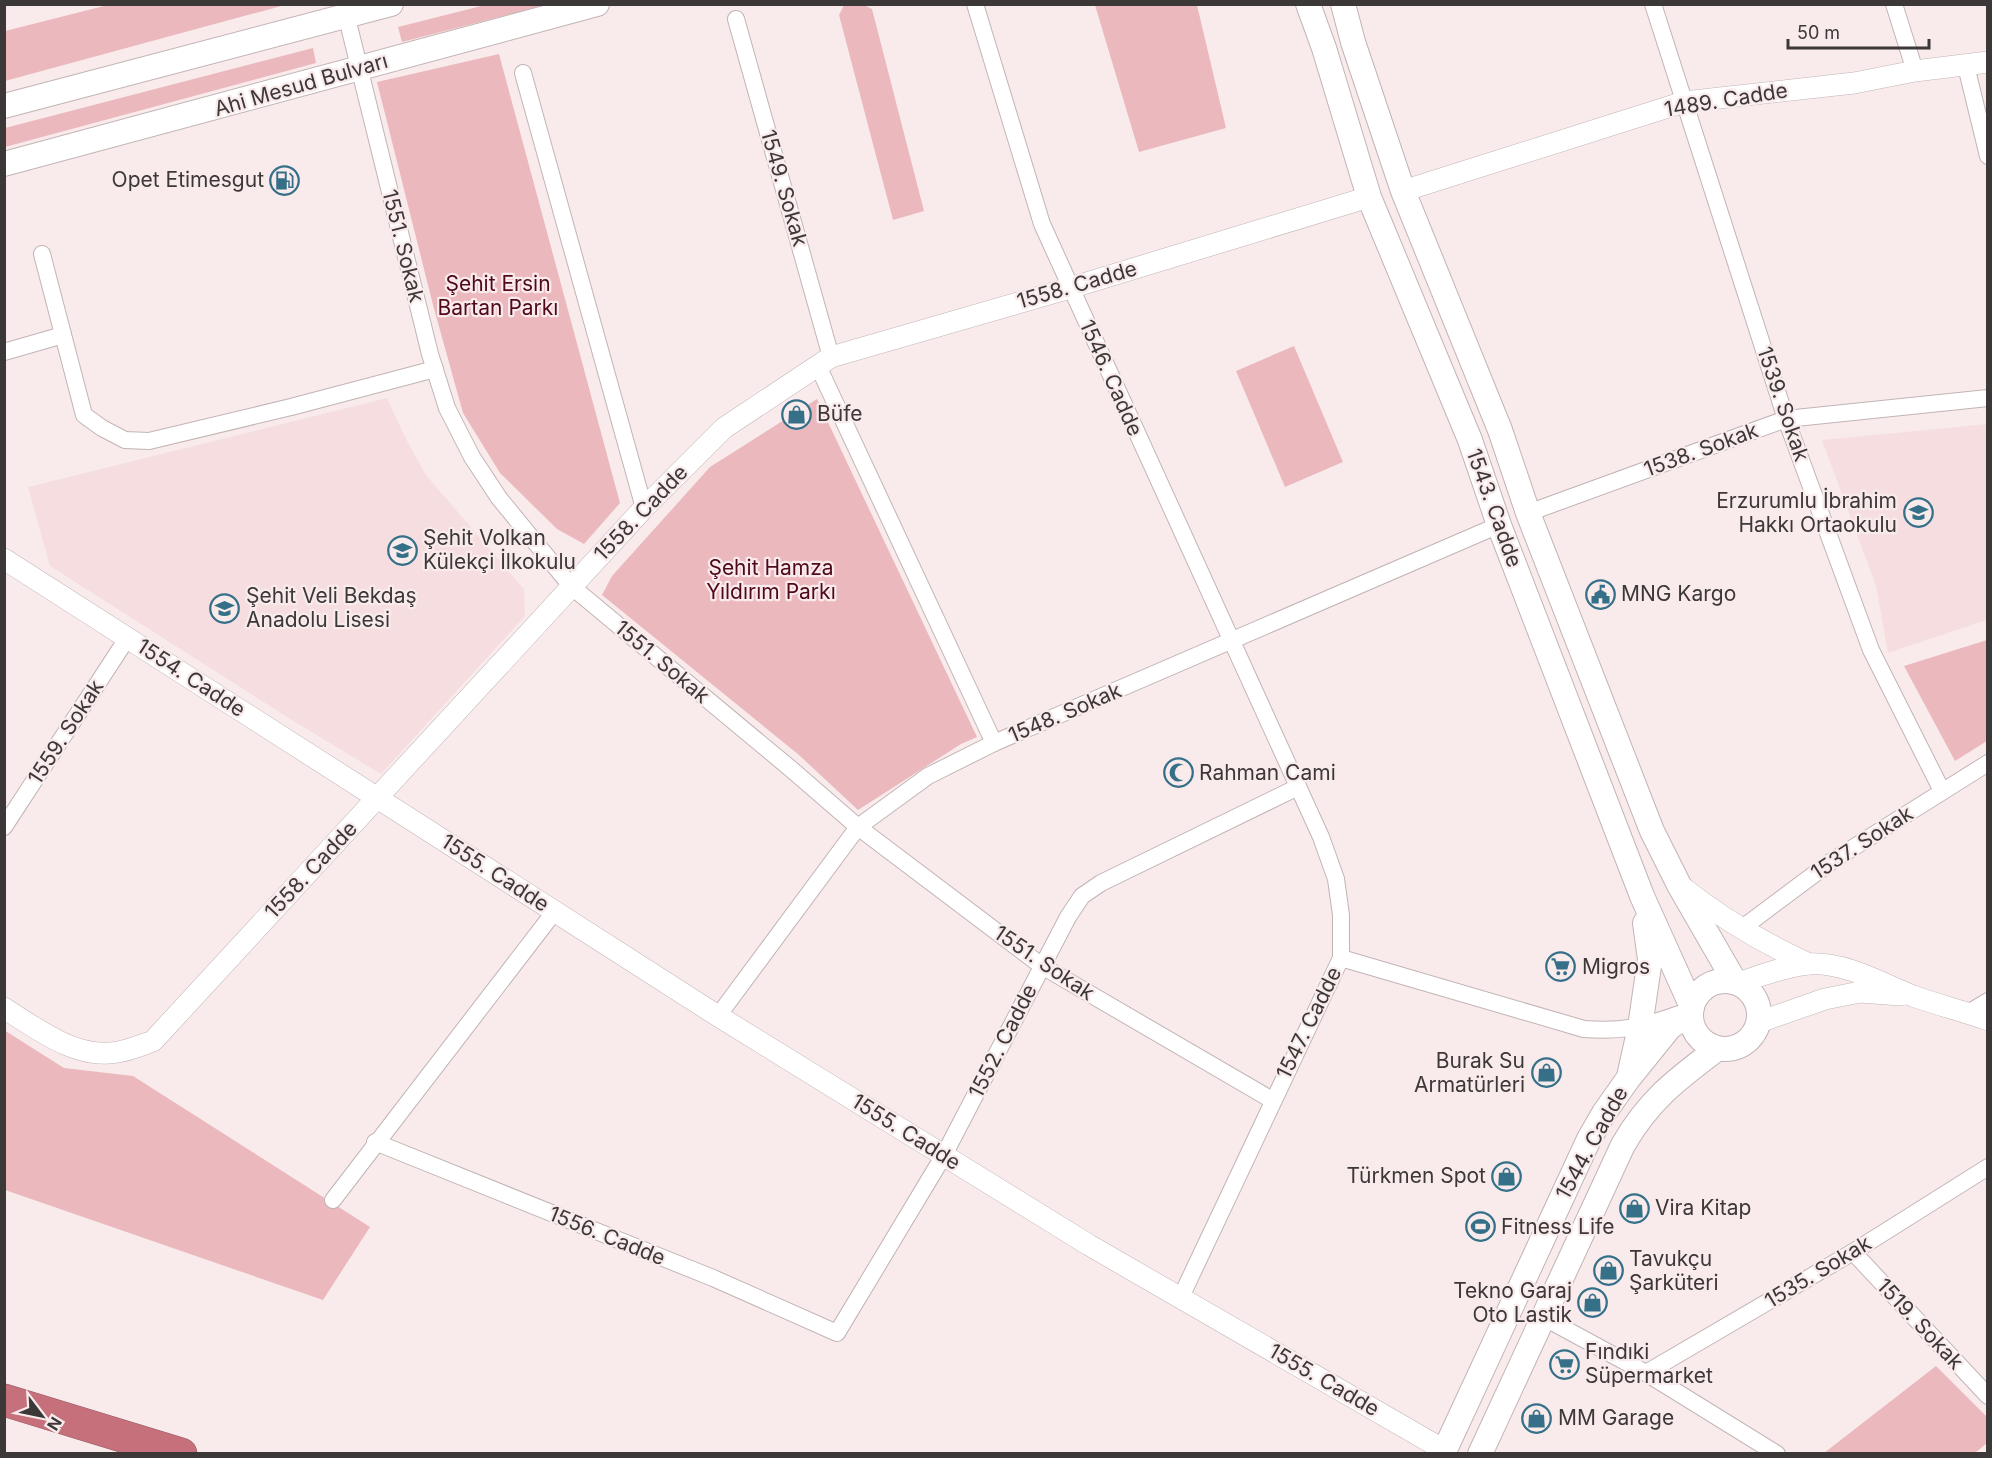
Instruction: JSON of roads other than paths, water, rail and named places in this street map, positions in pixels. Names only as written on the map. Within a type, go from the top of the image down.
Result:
[{"type":"highway","points":[[4,1400],[181,1454]]},
{"type":"main road","points":[[4,106],[345,10],[391,4]]},
{"type":"main road","name":"Ahi Mesud Bulvarı","points":[[4,164],[597,4]]},
{"type":"main road","name":"1543. Cadde","points":[[1308,4],[1324,48],[1369,198],[1470,440],[1499,525],[1642,896],[1691,1010]]},
{"type":"main road","name":"1543. Cadde","points":[[1343,4],[1353,42],[1403,190],[1500,430],[1528,513],[1652,831],[1678,885],[1737,983]]},
{"type":"main road","points":[[1629,1079],[1640,1028],[1650,959],[1642,896]]},
{"type":"main road","points":[[1724,981],[1737,983],[1753,995],[1760,1012],[1759,1022],[1748,1041],[1739,1047],[1728,1050],[1717,1049],[1700,1040],[1691,1023],[1691,1010],[1696,997],[1703,988],[1724,981]]},
{"type":"main road","name":"1544. Cadde","points":[[1443,1452],[1589,1139],[1604,1113],[1670,1027],[1691,1010]]},
{"type":"main road","name":"1544. Cadde","points":[[1480,1454],[1623,1144],[1637,1120],[1655,1099],[1717,1049]]},
{"type":"street","name":"1546. Cadde","points":[[975,4],[1042,224],[1232,642]]},
{"type":"street","name":"1539. Sokak","points":[[1653,4],[1786,418],[1871,650],[1942,791]]},
{"type":"street","points":[[1894,4],[1915,71]]},
{"type":"street","name":"1551. Sokak","points":[[345,10],[435,369],[447,408],[472,457],[499,498],[571,586],[858,827],[1042,966],[1272,1100]]},
{"type":"street","name":"1549. Sokak","points":[[736,19],[825,361],[994,743]]},
{"type":"street","name":"1489. Cadde","points":[[1403,190],[1684,102],[1854,83],[1915,71],[1988,62]]},
{"type":"street","points":[[1966,66],[1988,156]]},
{"type":"street","points":[[523,73],[644,508]]},
{"type":"street","name":"1558. Cadde","points":[[4,1008],[78,1051],[117,1053],[153,1041],[571,586],[723,428],[825,361],[1369,198]]},
{"type":"street","points":[[42,254],[84,415],[125,440],[149,441],[435,369]]},
{"type":"street","points":[[4,352],[63,335]]},
{"type":"street","name":"1538. Sokak","points":[[1528,513],[1786,418],[1988,398]]},
{"type":"street","name":"1548. Sokak","points":[[718,1016],[858,827],[928,776],[994,743],[1499,525]]},
{"type":"street","name":"1554. Cadde","points":[[4,559],[378,798]]},
{"type":"street","name":"1559. Sokak","points":[[4,827],[128,637]]},
{"type":"street","name":"1547. Cadde","points":[[1181,1297],[1341,958],[1341,915],[1336,879],[1321,837],[1232,642]]},
{"type":"street","name":"1537. Sokak","points":[[1741,929],[1832,861],[1988,763]]},
{"type":"street","name":"1552. Cadde","points":[[837,1332],[944,1155],[1068,917],[1082,896],[1101,883],[1298,787]]},
{"type":"street","name":"1555. Cadde","points":[[378,798],[718,1016],[1089,1245],[1443,1452]]},
{"type":"street","points":[[1678,885],[1741,929],[1809,964]]},
{"type":"street","points":[[333,1200],[375,1142],[555,911]]},
{"type":"street","points":[[1341,958],[1584,1029],[1611,1032],[1640,1028],[1691,1010]]},
{"type":"street","points":[[1737,983],[1809,964],[1839,967],[1877,979],[1914,996],[1978,1016],[1988,1001]]},
{"type":"street","points":[[1759,1022],[1825,999],[1860,992],[1914,996]]},
{"type":"street","name":"1556. Cadde","points":[[375,1142],[702,1274],[837,1332]]},
{"type":"street","name":"1535. Sokak","points":[[1646,1373],[1853,1251],[1988,1167]]},
{"type":"street","name":"1519. Sokak","points":[[1853,1251],[1988,1396]]},
{"type":"street","points":[[1543,1317],[1646,1373],[1777,1454]]},
{"type":"place","name":"Opet Etimesgut","points":[[285,180]]},
{"type":"place","name":"Büfe","points":[[796,414]]},
{"type":"place","name":"Erzurumlu İbrahim Hakkı Ortaokulu","points":[[1918,513]]},
{"type":"place","name":"Şehit Volkan Külekçi İlkokulu","points":[[402,550]]},
{"type":"place","name":"MNG Kargo","points":[[1600,594]]},
{"type":"place","name":"Şehit Veli Bekdaş Anadolu Lisesi","points":[[225,608]]},
{"type":"place","name":"Rahman Cami","points":[[1178,773]]},
{"type":"place","name":"Migros","points":[[1561,967]]},
{"type":"place","name":"Burak Su Armatürleri","points":[[1546,1073]]},
{"type":"place","name":"Türkmen Spot","points":[[1507,1176]]},
{"type":"place","name":"Vira Kitap","points":[[1634,1208]]},
{"type":"place","name":"Fitness Life","points":[[1480,1227]]},
{"type":"place","name":"Tavukçu Şarküteri","points":[[1608,1271]]},
{"type":"place","name":"Tekno Garaj Oto Lastik","points":[[1593,1303]]},
{"type":"place","name":"Fındıki Süpermarket","points":[[1564,1364]]},
{"type":"place","name":"MM Garage","points":[[1537,1418]]},
{"type":"park label","name":"Şehit Ersin Bartan Parkı","points":[[498,296]]},
{"type":"park label","name":"Şehit Hamza Yıldırım Parkı","points":[[771,580]]}]
